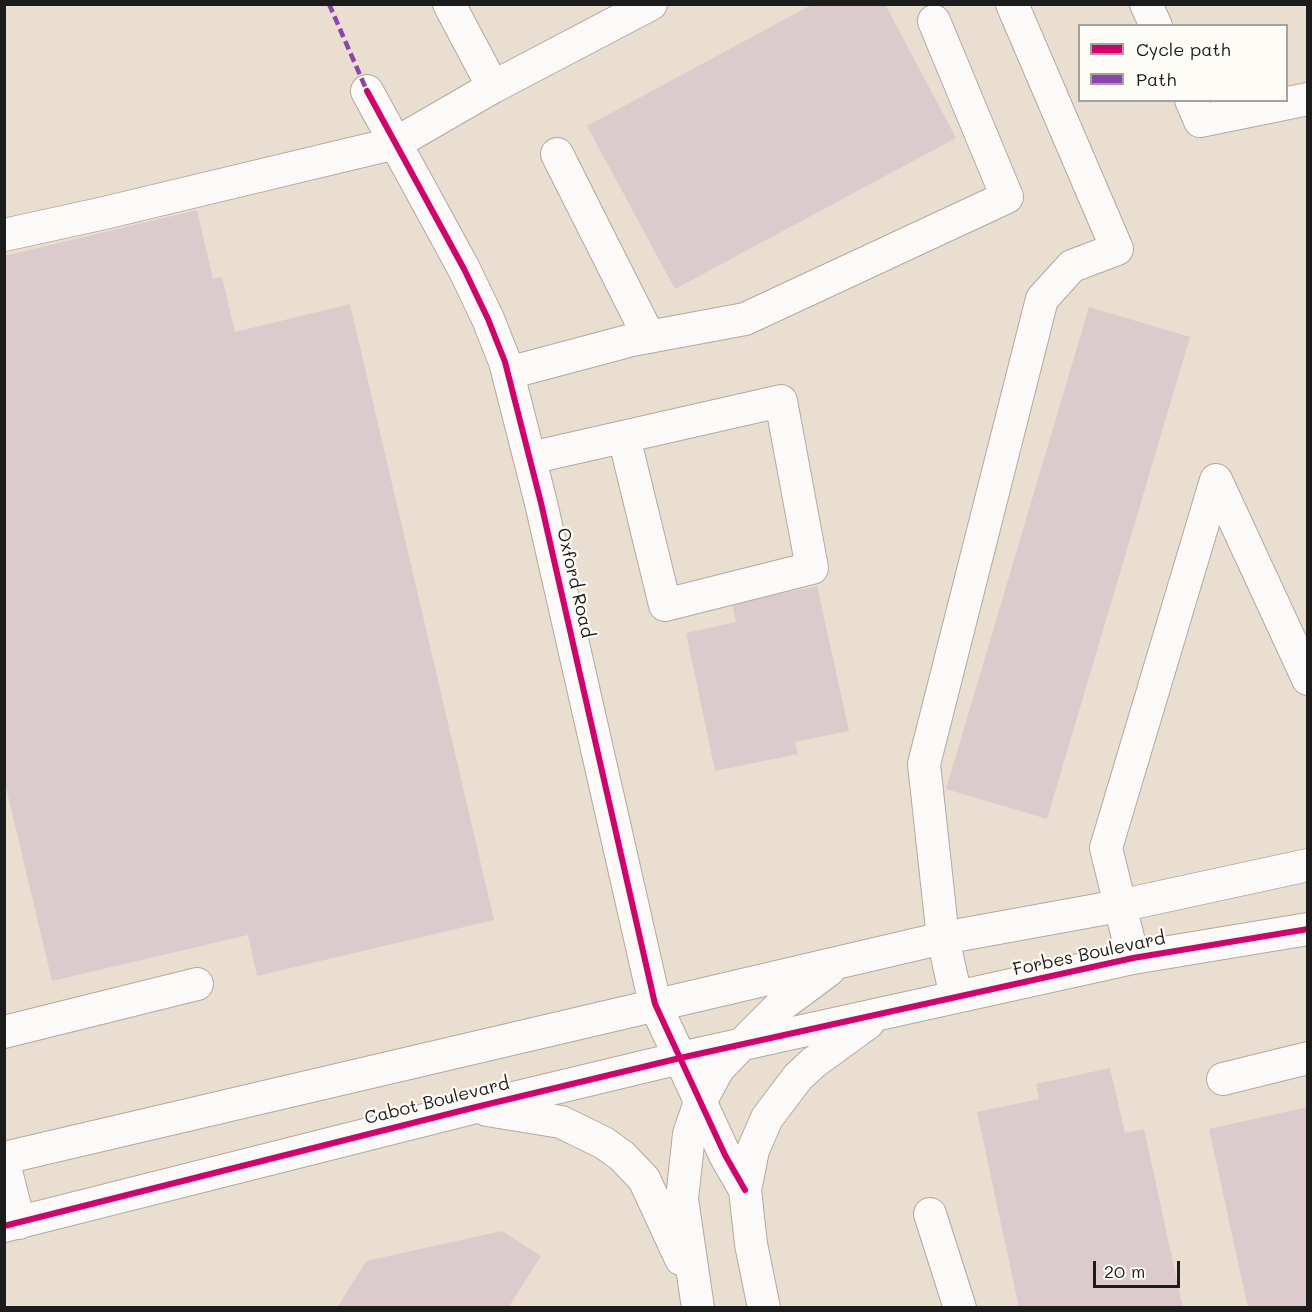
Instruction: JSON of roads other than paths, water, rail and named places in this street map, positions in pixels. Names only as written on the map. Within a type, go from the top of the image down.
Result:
[{"type":"street","points":[[449,4],[493,87]]},
{"type":"street","points":[[4,235],[396,143],[493,87],[651,4]]},
{"type":"street","points":[[956,998],[943,938],[924,764],[1042,299],[1072,266],[1117,249],[1012,4]]},
{"type":"street","points":[[1146,4],[1155,24]]},
{"type":"street","points":[[508,373],[649,337],[745,320],[1006,197],[934,21]]},
{"type":"street","name":"Oxford Road","points":[[367,91],[470,280],[490,324],[508,373],[530,458],[655,1004],[700,1102]]},
{"type":"street","points":[[1192,102],[1200,121],[1308,99]]},
{"type":"street","points":[[557,154],[649,337]]},
{"type":"street","points":[[530,458],[781,401],[812,568],[665,605],[624,437]]},
{"type":"street","points":[[1132,958],[1106,848],[1216,480],[1308,679]]},
{"type":"street","points":[[4,1158],[943,938],[1119,906],[1308,865]]},
{"type":"street","name":"Forbes Boulevard","points":[[764,1308],[751,1244],[745,1190],[753,1150],[767,1118],[798,1077],[813,1063],[878,1015],[1132,958],[1308,929]]},
{"type":"street","points":[[696,1295],[682,1199],[689,1134],[700,1102],[718,1069],[779,1007],[842,961]]},
{"type":"street","points":[[4,1032],[197,984]]},
{"type":"street","name":"Cabot Boulevard","points":[[12,1225],[472,1108],[680,1058],[878,1015]]},
{"type":"street","points":[[1223,1079],[1308,1058]]},
{"type":"street","name":"Forbes Boulevard","points":[[700,1102],[725,1155],[745,1190]]},
{"type":"street","points":[[472,1108],[561,1122],[604,1143],[622,1156],[644,1179],[696,1295]]},
{"type":"street","points":[[4,1163],[12,1225]]},
{"type":"street","points":[[930,1214],[960,1308]]}]
